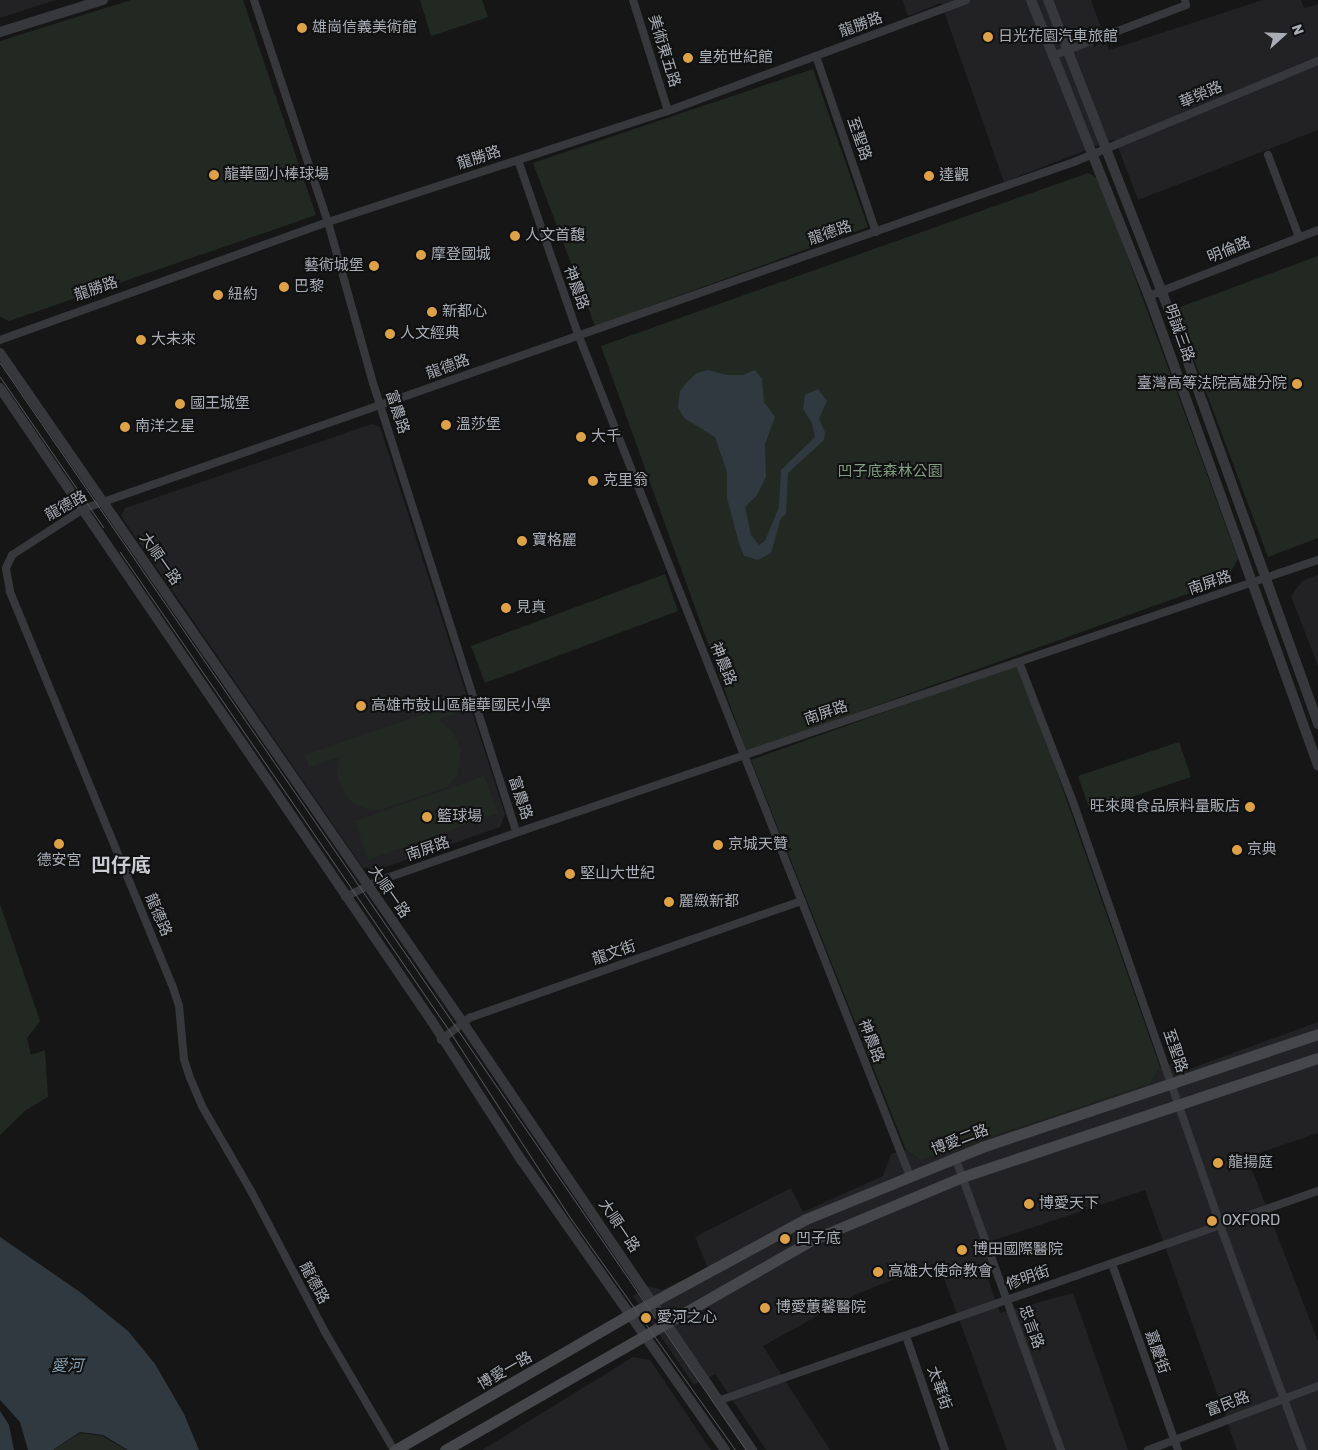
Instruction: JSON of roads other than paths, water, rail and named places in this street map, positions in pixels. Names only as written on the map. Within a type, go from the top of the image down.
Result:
[{"type":"main road","name":"博愛二路","points":[[629,1315],[806,1219],[955,1157],[1318,1034]]},
{"type":"main road","points":[[445,1450],[814,1239],[962,1177],[1178,1107],[1318,1058]]},
{"type":"main road","name":"博愛一路","points":[[394,1450],[629,1315]]},
{"type":"street","points":[[0,32],[103,0]]},
{"type":"street","name":"富農路","points":[[254,0],[328,222],[381,406],[517,833]]},
{"type":"street","name":"美術東五路","points":[[633,0],[668,111]]},
{"type":"street","name":"龍勝路","points":[[0,340],[16,332],[328,222],[668,111],[966,0]]},
{"type":"street","name":"明誠三路","points":[[1030,0],[1094,154],[1149,296],[1255,582],[1318,766]]},
{"type":"street","name":"明誠三路","points":[[1048,0],[1108,149],[1162,292],[1268,578],[1318,724]]},
{"type":"street","points":[[1052,56],[1185,2]]},
{"type":"street","name":"至聖路","points":[[816,56],[876,232]]},
{"type":"street","name":"華榮路","points":[[1094,154],[1318,61]]},
{"type":"street","name":"龍德路","points":[[394,1450],[325,1332],[251,1191],[202,1106],[184,1059],[179,1006],[170,977],[10,591],[6,568],[12,555],[82,509],[381,406],[578,334],[876,232],[1094,154]]},
{"type":"street","points":[[1268,155],[1299,237]]},
{"type":"street","name":"神農路","points":[[518,160],[578,334],[910,1176]]},
{"type":"street","name":"明倫路","points":[[1149,296],[1318,230]]},
{"type":"street","name":"大順一路","points":[[0,353],[367,887],[463,1023],[752,1450]]},
{"type":"street","points":[[0,388],[441,1040],[629,1315],[725,1450]]},
{"type":"street","points":[[1234,527],[1247,522]]},
{"type":"street","name":"南屏路","points":[[345,897],[367,887],[517,833],[1318,560]]},
{"type":"street","name":"至聖路","points":[[1019,662],[1072,799],[1178,1107],[1303,1450]]},
{"type":"street","name":"龍文街","points":[[441,1040],[463,1023],[802,901]]},
{"type":"street","name":"忠言路","points":[[955,1157],[1062,1450]]},
{"type":"street","name":"修明街","points":[[718,1401],[1318,1191]]},
{"type":"street","name":"嘉慶街","points":[[1112,1264],[1178,1450]]},
{"type":"street","name":"太華街","points":[[906,1336],[945,1450]]},
{"type":"street","name":"富民路","points":[[1148,1450],[1318,1386]]},
{"type":"water","points":[[708,370],[727,375],[743,375],[755,370],[762,379],[764,402],[775,417],[765,444],[766,477],[757,495],[745,507],[751,535],[759,545],[765,541],[779,507],[781,470],[815,437],[812,423],[803,409],[805,395],[818,389],[827,401],[819,419],[825,432],[824,440],[788,473],[786,514],[781,518],[771,553],[758,560],[744,556],[739,543],[727,498],[727,472],[715,437],[684,418],[678,407],[680,391],[687,382],[697,373]]},
{"type":"water","name":"愛河","points":[[0,1237],[80,1292],[128,1331],[155,1364],[184,1414],[199,1450],[128,1450],[103,1435],[80,1432],[53,1450],[0,1450]]},
{"type":"tram line","points":[[0,363],[746,1450]]},
{"type":"tram line","points":[[0,377],[103,527]]},
{"type":"tram line","points":[[120,552],[450,1032],[571,1219],[735,1450]]},
{"type":"place","name":"雄崗信義美術館","points":[[302,28]]},
{"type":"place","name":"日光花園汽車旅館","points":[[988,37]]},
{"type":"place","name":"皇苑世紀館","points":[[688,58]]},
{"type":"place","name":"龍華國小棒球場","points":[[214,175]]},
{"type":"place","name":"達觀","points":[[929,176]]},
{"type":"place","name":"人文首馥","points":[[515,236]]},
{"type":"place","name":"摩登國城","points":[[421,255]]},
{"type":"place","name":"藝術城堡","points":[[374,266]]},
{"type":"place","name":"巴黎","points":[[284,287]]},
{"type":"place","name":"紐約","points":[[218,295]]},
{"type":"place","name":"新都心","points":[[432,312]]},
{"type":"place","name":"人文經典","points":[[390,334]]},
{"type":"place","name":"大未來","points":[[141,340]]},
{"type":"place","name":"臺灣高等法院高雄分院","points":[[1297,384]]},
{"type":"place","name":"國王城堡","points":[[180,404]]},
{"type":"place","name":"溫莎堡","points":[[446,425]]},
{"type":"place","name":"南洋之星","points":[[125,427]]},
{"type":"place","name":"大千","points":[[581,437]]},
{"type":"place","name":"克里翁","points":[[593,481]]},
{"type":"place","name":"寶格麗","points":[[522,541]]},
{"type":"place","name":"見真","points":[[506,608]]},
{"type":"place","name":"高雄市鼓山區龍華國民小學","points":[[361,706]]},
{"type":"place","name":"旺來興食品原料量販店","points":[[1250,807]]},
{"type":"place","name":"籃球場","points":[[427,817]]},
{"type":"place","name":"德安宮","points":[[59,844]]},
{"type":"place","name":"京城天贊","points":[[718,845]]},
{"type":"place","name":"京典","points":[[1237,850]]},
{"type":"place","name":"堅山大世紀","points":[[570,874]]},
{"type":"place","name":"麗緻新都","points":[[669,902]]},
{"type":"place","name":"龍揚庭","points":[[1218,1163]]},
{"type":"place","name":"博愛天下","points":[[1029,1204]]},
{"type":"place","name":"OXFORD","points":[[1212,1221]]},
{"type":"place","name":"凹子底","points":[[785,1239]]},
{"type":"place","name":"博田國際醫院","points":[[962,1250]]},
{"type":"place","name":"高雄大使命教會","points":[[878,1272]]},
{"type":"place","name":"博愛蕙馨醫院","points":[[765,1308]]},
{"type":"place","name":"愛河之心","points":[[646,1318]]},
{"type":"district","name":"凹仔底","points":[[121,865]]},
{"type":"park label","name":"凹子底森林公園","points":[[890,472]]}]
